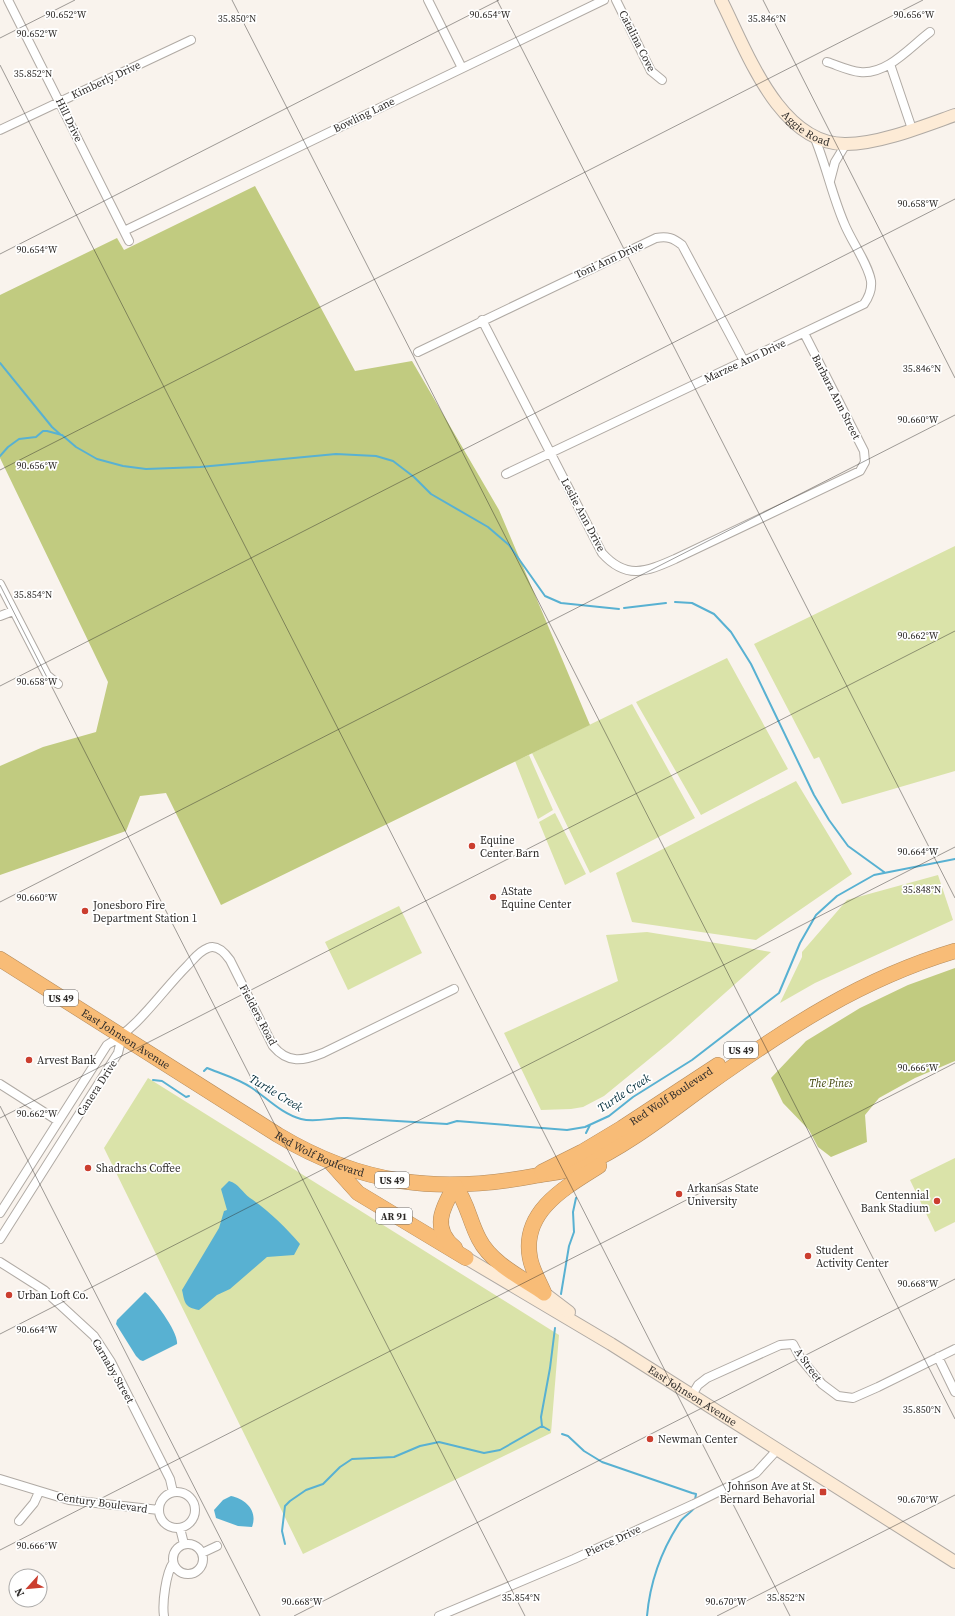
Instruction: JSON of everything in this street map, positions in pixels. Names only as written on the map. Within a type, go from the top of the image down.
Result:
[{"type":"highway","name":"Red Wolf Boulevard","points":[[536,1176],[560,1162],[582,1152],[622,1128],[810,1004],[885,966],[914,954],[955,941]]},
{"type":"highway","name":"Red Wolf Boulevard","points":[[211,1092],[299,1148],[359,1173],[393,1180],[455,1186],[494,1183],[562,1173],[582,1165],[638,1134],[734,1066],[830,1003],[885,976],[955,951]]},
{"type":"highway","name":"East Johnson Avenue","points":[[0,959],[211,1092]]},
{"type":"highway","points":[[544,1293],[534,1270],[529,1246],[534,1222],[541,1210],[552,1198],[622,1150],[638,1134]]},
{"type":"highway","name":"AR 91","points":[[332,1163],[358,1193],[466,1258]]},
{"type":"highway","points":[[455,1186],[441,1215],[440,1228],[448,1243],[466,1258]]},
{"type":"highway","name":"AR 91","points":[[455,1186],[464,1199],[480,1240],[501,1263],[544,1293]]},
{"type":"main road","name":"Aggie Road","points":[[721,0],[772,97],[790,118],[814,136],[827,142],[846,144],[866,143],[954,118]]},
{"type":"main road","name":"East Johnson Avenue","points":[[466,1258],[611,1344],[955,1562]]},
{"type":"main road","name":"East Johnson Avenue","points":[[544,1293],[611,1344]]},
{"type":"street","name":"Hill Drive","points":[[8,0],[129,241]]},
{"type":"street","points":[[428,0],[462,68]]},
{"type":"street","name":"Bowling Lane","points":[[124,231],[604,0]]},
{"type":"street","name":"Catalina Cove","points":[[616,0],[651,71],[662,80]]},
{"type":"street","points":[[827,62],[858,72],[875,71],[890,64],[930,32]]},
{"type":"street","name":"Kimberly Drive","points":[[0,130],[191,40]]},
{"type":"street","points":[[890,64],[912,129]]},
{"type":"street","name":"Marzee Ann Drive","points":[[506,474],[862,306],[869,296],[871,288],[868,270],[844,223],[814,136]]},
{"type":"street","points":[[830,181],[835,162],[846,144]]},
{"type":"street","name":"Toni Ann Drive","points":[[418,352],[482,320],[656,238],[669,237],[675,239],[682,245],[744,361]]},
{"type":"street","name":"Leslie Ann Drive","points":[[482,320],[602,554],[616,567],[632,571],[642,571],[654,568],[859,473],[865,462]]},
{"type":"street","name":"Barbara Ann Street","points":[[804,333],[864,451],[865,462]]},
{"type":"street","points":[[0,584],[47,675],[58,684]]},
{"type":"street","points":[[0,616],[13,611]]},
{"type":"street","name":"Fielders Road","points":[[122,1036],[182,970],[208,947],[216,947],[227,956],[273,1046],[279,1054],[289,1059],[311,1058],[323,1053],[454,989]]},
{"type":"street","name":"Canera Drive","points":[[0,1213],[107,1045],[122,1036]]},
{"type":"street","name":"Canera Drive","points":[[0,1239],[118,1053],[122,1036]]},
{"type":"street","points":[[0,1084],[58,1121]]},
{"type":"street","name":"Carnaby Street","points":[[0,1262],[44,1290],[94,1336],[111,1362],[133,1404],[170,1479],[173,1492]]},
{"type":"street","name":"A Street","points":[[692,1395],[698,1385],[707,1378],[780,1345],[793,1344],[801,1359],[822,1384],[838,1396],[853,1398],[938,1357]]},
{"type":"street","points":[[955,1349],[938,1357],[955,1392]]},
{"type":"street","name":"Pierce Drive","points":[[439,1616],[574,1559],[694,1504],[756,1472],[777,1450]]},
{"type":"street","name":"Century Boulevard","points":[[0,1479],[69,1500],[159,1510]]},
{"type":"street","points":[[19,1521],[34,1503],[39,1492]]},
{"type":"street","points":[[173,1492],[185,1494],[190,1497],[195,1507],[194,1518],[185,1526],[180,1528],[168,1526],[160,1516],[159,1510],[163,1499],[173,1492]]},
{"type":"street","points":[[180,1528],[184,1544]]},
{"type":"street","points":[[164,1616],[168,1579],[170,1567],[173,1563],[174,1553],[184,1544],[194,1546],[202,1553],[203,1562],[199,1570],[190,1574],[181,1573],[168,1579]]},
{"type":"street","points":[[202,1553],[217,1546]]},
{"type":"street","points":[[173,1563],[181,1573]]},
{"type":"green space","points":[[255,186],[355,371],[412,361],[499,510],[590,725],[221,905],[166,793],[140,796],[126,831],[0,875],[0,766],[43,747],[96,732],[108,682],[0,458],[0,295],[117,238],[124,250]]},
{"type":"green space","points":[[955,546],[955,771],[842,804],[819,757],[814,759],[754,644]]},
{"type":"green space","points":[[727,658],[788,769],[701,815],[636,702]]},
{"type":"green space","points":[[632,704],[695,818],[590,873],[532,753]]},
{"type":"green space","points":[[529,755],[553,810],[538,819],[515,761]]},
{"type":"green space","points":[[796,781],[852,874],[756,940],[632,922],[616,873]]},
{"type":"green space","points":[[555,813],[586,874],[565,885],[539,822]]},
{"type":"green space","points":[[938,875],[953,920],[815,983],[780,1003],[802,957],[802,952],[847,900]]},
{"type":"green space","points":[[399,906],[422,953],[348,990],[325,942]]},
{"type":"green space","points":[[647,932],[771,952],[670,1042],[604,1096],[583,1107],[541,1110],[504,1033],[618,981],[606,935]]},
{"type":"green space","name":"The Pines","points":[[955,968],[955,1061],[915,1078],[879,1098],[865,1115],[867,1142],[831,1157],[818,1147],[809,1130],[783,1103],[771,1078],[806,1041],[860,1008],[908,985]]},
{"type":"green space","points":[[148,1078],[559,1335],[551,1433],[303,1554],[104,1148]]},
{"type":"green space","name":"Centennial Bank Stadium","points":[[955,1158],[955,1222],[935,1232],[910,1180]]},
{"type":"water","points":[[229,1181],[235,1184],[247,1196],[264,1208],[283,1225],[300,1244],[294,1255],[267,1257],[230,1289],[217,1295],[199,1310],[194,1309],[186,1304],[182,1290],[219,1228],[224,1211],[227,1210],[221,1189]]},
{"type":"water","points":[[145,1292],[160,1309],[170,1325],[177,1339],[177,1344],[143,1361],[136,1356],[116,1324],[117,1320]]},
{"type":"water","points":[[231,1496],[246,1503],[252,1511],[252,1527],[238,1526],[216,1518],[214,1510],[223,1500]]},
{"type":"waterway","points":[[0,363],[52,427],[61,435]]},
{"type":"waterway","points":[[0,456],[8,447],[19,439],[36,437],[43,431],[62,435],[76,447],[97,459],[123,466],[146,469],[200,467],[336,454],[376,456],[393,461],[414,477],[431,494],[488,527],[509,545],[545,596],[561,603],[619,609]]},
{"type":"waterway","points":[[675,602],[692,603],[714,614],[731,632],[751,664],[814,795],[829,820],[848,846],[884,872]]},
{"type":"waterway","points":[[624,608],[666,603]]},
{"type":"waterway","name":"Turtle Creek","points":[[204,1071],[207,1068],[242,1082],[288,1114],[307,1120],[347,1118],[447,1124],[457,1121],[567,1130],[585,1127],[609,1116],[633,1097],[692,1060],[779,993],[800,943],[816,915],[837,896],[874,875],[955,859]]},
{"type":"waterway","name":"Turtle Creek","points":[[153,1080],[162,1081],[186,1097],[189,1096]]},
{"type":"waterway","name":"Turtle Creek","points":[[586,1133],[590,1125]]},
{"type":"waterway","points":[[561,1294],[569,1246],[574,1232],[573,1212],[576,1198]]},
{"type":"waterway","points":[[285,1544],[282,1531],[285,1506],[306,1490],[323,1484],[340,1467],[352,1459],[394,1457],[420,1446],[439,1442],[484,1453],[500,1450],[542,1426],[541,1417],[550,1368],[555,1328]]},
{"type":"waterway","points":[[542,1426],[549,1430]]},
{"type":"waterway","points":[[562,1434],[568,1436],[584,1451],[602,1462],[696,1494],[695,1500]]},
{"type":"waterway","points":[[647,1616],[648,1603],[654,1579],[667,1544],[683,1518],[695,1507]]},
{"type":"place","name":"Equine Center Barn","points":[[472,846]]},
{"type":"place","name":"AState Equine Center","points":[[493,897]]},
{"type":"place","name":"Jonesboro Fire Department Station 1","points":[[85,911]]},
{"type":"place","name":"Arvest Bank","points":[[29,1060]]},
{"type":"place","name":"Shadrachs Coffee","points":[[88,1168]]},
{"type":"place","name":"Arkansas State University","points":[[679,1194]]},
{"type":"place","name":"Centennial Bank Stadium","points":[[937,1201]]},
{"type":"place","name":"Student Activity Center","points":[[808,1256]]},
{"type":"place","name":"Urban Loft Co.","points":[[9,1295]]},
{"type":"place","name":"Newman Center","points":[[650,1439]]},
{"type":"place","name":"Johnson Ave at St. Bernard Behavorial","points":[[823,1492]]}]
